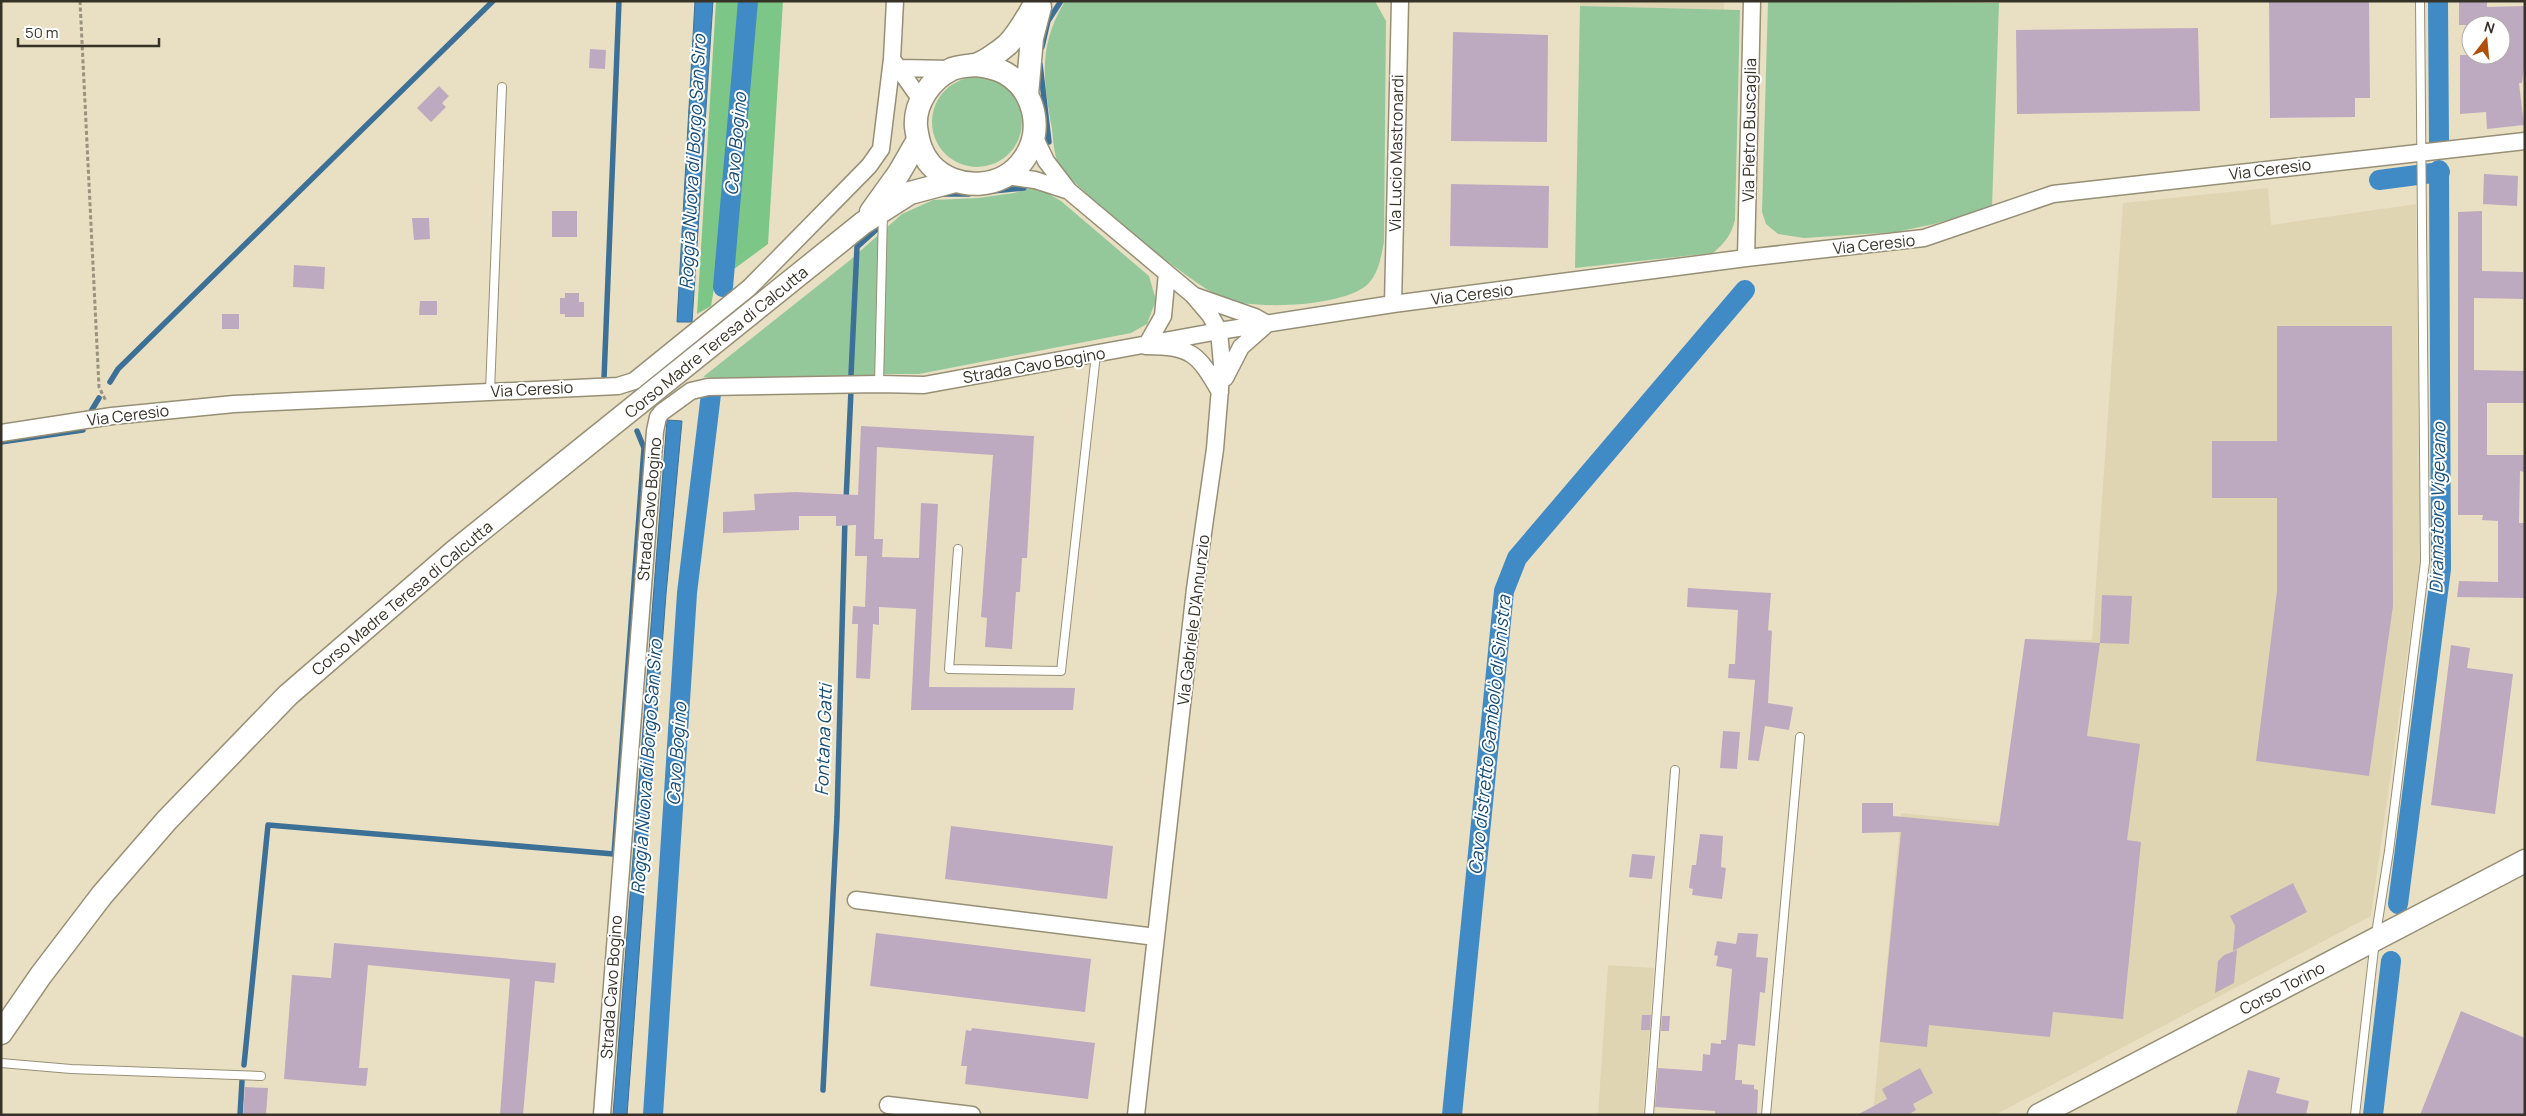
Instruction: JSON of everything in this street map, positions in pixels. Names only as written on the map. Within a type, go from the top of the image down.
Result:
[{"type":"main road","points":[[976,65],[1007,45],[1037,1]]},
{"type":"main road","points":[[1027,95],[1032,38],[1042,1]]},
{"type":"main road","points":[[976,65],[992,67],[1006,73],[1018,82],[1027,95],[1035,115],[1034,136],[1024,159],[1006,176],[981,184],[955,181],[931,165],[918,140],[916,120],[920,100],[933,82],[952,70],[976,65]]},
{"type":"main road","name":"Corso Madre Teresa di Calcutta","points":[[863,223],[899,173],[918,140]]},
{"type":"main road","name":"Corso Madre Teresa di Calcutta","points":[[1,1033],[41,975],[102,895],[167,820],[288,695],[455,551],[863,223],[910,193],[955,181]]},
{"type":"main road","name":"Corso Torino","points":[[2039,1115],[2525,861]]},
{"type":"street","points":[[895,1],[895,63],[920,100]]},
{"type":"street","name":"Via Lucio Mastronardi","points":[[1393,304],[1400,1]]},
{"type":"street","name":"Via Pietro Buscaglia","points":[[1746,258],[1752,1]]},
{"type":"street","name":"Via Ceresio","points":[[1,433],[112,416],[234,404],[618,386],[634,381],[748,288],[869,166],[881,148],[895,63]]},
{"type":"street","points":[[895,63],[952,70]]},
{"type":"street","name":"Via Gabriele D'Annunzio","points":[[1034,136],[1046,161],[1069,191],[1193,295],[1210,315],[1219,331],[1222,349],[1215,449],[1195,589],[1136,1115]]},
{"type":"street","name":"Via Ceresio","points":[[1219,331],[1393,304],[1746,258],[1924,238],[2054,194],[2380,157],[2420,159],[2525,141]]},
{"type":"street","name":"Via Gabriele D'Annunzio","points":[[1006,176],[1035,180],[1069,191]]},
{"type":"street","points":[[1167,273],[1162,316],[1146,346],[1167,346],[1192,353],[1204,365],[1220,392]]},
{"type":"street","points":[[1193,295],[1256,317],[1267,324],[1241,347],[1231,364],[1220,392]]},
{"type":"street","name":"Strada Cavo Bogino","points":[[602,1115],[635,672],[655,431],[658,417],[685,394],[708,387],[924,385],[1146,346],[1219,331]]},
{"type":"street","points":[[856,900],[1156,937]]},
{"type":"street","points":[[888,1105],[972,1115]]},
{"type":"lane","points":[[2355,1115],[2375,940],[2393,822],[2425,562],[2420,1]]},
{"type":"lane","points":[[490,391],[502,87]]},
{"type":"lane","points":[[879,384],[883,210]]},
{"type":"lane","points":[[958,549],[949,669],[1061,671],[1096,354]]},
{"type":"lane","points":[[1766,1115],[1800,737]]},
{"type":"lane","points":[[1649,1115],[1675,770]]},
{"type":"lane","points":[[1,1064],[71,1070],[261,1076]]},
{"type":"path","points":[[80,1],[100,387],[112,416]]},
{"type":"shaded area","points":[[1580,1],[1724,1],[1724,10],[1580,6]]},
{"type":"shaded area","points":[[2268,188],[2271,225],[2416,204],[2420,564],[2371,916],[1995,1115],[1873,1115],[1901,813],[2002,823],[2026,639],[2092,640],[2123,203]]},
{"type":"shaded area","points":[[1608,965],[1654,968],[1643,1115],[1598,1115]]},
{"type":"green space","points":[[716,1],[783,1],[768,244],[715,283],[711,306],[697,314]]},
{"type":"green space","points":[[1065,1],[1375,1],[1386,21],[1384,242],[1381,259],[1372,280],[1356,292],[1320,302],[1257,305],[1225,299],[1189,277],[1109,214],[1068,175],[1058,163],[1055,151],[1046,94],[1045,63],[1050,33]]},
{"type":"green space","points":[[1768,1],[1999,3],[1992,207],[1934,224],[1896,232],[1804,238],[1778,234],[1766,224],[1762,212]]},
{"type":"green space","points":[[1580,6],[1740,10],[1735,220],[1727,238],[1713,253],[1575,268]]},
{"type":"green space","points":[[977,77],[994,80],[1009,90],[1019,105],[1022,122],[1019,139],[1009,154],[994,164],[977,167],[960,164],[945,154],[935,139],[932,122],[935,105],[945,90],[960,80]]},
{"type":"green space","points":[[1030,188],[1047,193],[1061,201],[1149,276],[1156,300],[1147,324],[1131,333],[919,374],[876,374],[870,380],[752,381],[703,377],[849,261],[902,214],[933,200],[978,198],[1014,193]]},
{"type":"water","name":"Roggia Nuova di Borgo San Siro","points":[[695,1],[713,1],[692,322],[677,322]]},
{"type":"water","name":"Roggia Nuova di Borgo San Siro","points":[[667,420],[682,421],[666,594],[627,1115],[613,1115]]},
{"type":"building","points":[[2269,1],[2369,1],[2370,98],[2355,98],[2355,117],[2270,118]]},
{"type":"building","points":[[2459,1],[2487,1],[2487,7],[2525,6],[2524,67],[2522,83],[2519,83],[2524,125],[2487,129],[2486,112],[2460,114],[2460,55],[2461,65],[2511,65],[2511,15],[2461,15],[2461,25],[2459,25]]},
{"type":"building","points":[[2198,28],[2200,111],[2017,114],[2016,30]]},
{"type":"building","points":[[1453,32],[1548,35],[1547,142],[1451,141]]},
{"type":"building","points":[[590,49],[606,50],[605,69],[589,68]]},
{"type":"building","points":[[439,86],[449,96],[442,103],[446,107],[431,122],[417,108]]},
{"type":"building","points":[[2484,174],[2518,176],[2517,206],[2483,204]]},
{"type":"building","points":[[1451,184],[1549,186],[1548,248],[1450,246]]},
{"type":"building","points":[[552,211],[577,211],[577,237],[552,237]]},
{"type":"building","points":[[2482,211],[2482,271],[2523,272],[2523,299],[2474,298],[2474,370],[2525,371],[2525,403],[2487,403],[2487,455],[2525,455],[2525,472],[2520,471],[2519,523],[2525,523],[2525,598],[2457,597],[2459,581],[2498,582],[2498,521],[2482,520],[2483,515],[2458,515],[2458,212]]},
{"type":"building","points":[[412,218],[429,218],[430,239],[414,240]]},
{"type":"building","points":[[294,265],[325,267],[324,289],[293,287]]},
{"type":"building","points":[[565,293],[579,293],[579,302],[584,302],[584,317],[565,317],[565,314],[560,314],[560,298],[565,298]]},
{"type":"building","points":[[420,301],[437,301],[437,315],[419,315]]},
{"type":"building","points":[[222,314],[239,314],[239,329],[222,329]]},
{"type":"building","points":[[2277,326],[2392,326],[2393,606],[2369,776],[2256,761],[2277,591],[2277,498],[2212,498],[2212,441],[2277,441]]},
{"type":"building","points":[[861,426],[1034,436],[1027,558],[1022,558],[1020,592],[1016,592],[1012,649],[985,647],[987,618],[981,617],[993,455],[877,447],[874,539],[883,539],[882,557],[919,558],[921,503],[938,504],[929,687],[1075,688],[1073,710],[911,710],[916,609],[879,607],[879,625],[873,624],[870,679],[856,678],[858,624],[852,624],[853,606],[865,607],[867,556],[855,556],[856,525],[836,526],[836,516],[799,516],[799,530],[723,533],[723,512],[755,510],[754,494],[796,492],[858,495]]},
{"type":"building","points":[[1688,588],[1771,593],[1768,630],[1772,631],[1768,703],[1793,707],[1789,730],[1765,726],[1759,761],[1748,760],[1755,680],[1728,678],[1729,664],[1735,664],[1738,610],[1687,607]]},
{"type":"building","points":[[2102,595],[2132,596],[2129,644],[2100,643]]},
{"type":"building","points":[[2025,639],[2100,643],[2087,736],[2140,744],[2127,840],[2141,842],[2123,1019],[2053,1012],[2050,1037],[1929,1025],[1927,1047],[1880,1042],[1901,832],[1862,833],[1862,803],[1893,803],[1893,816],[1999,826]]},
{"type":"building","points":[[2451,645],[2470,648],[2467,668],[2513,674],[2495,814],[2431,805]]},
{"type":"building","points":[[1723,731],[1740,732],[1737,769],[1720,768]]},
{"type":"building","points":[[951,826],[1113,846],[1107,899],[945,879]]},
{"type":"building","points":[[1700,834],[1723,836],[1721,867],[1726,868],[1722,899],[1692,895],[1693,889],[1689,888],[1692,865],[1696,865]]},
{"type":"building","points":[[1632,854],[1655,856],[1652,879],[1629,877]]},
{"type":"building","points":[[2293,883],[2307,912],[2233,951],[2235,926],[2230,916]]},
{"type":"building","points":[[876,933],[1091,959],[1085,1012],[870,986]]},
{"type":"building","points":[[1738,933],[1758,934],[1756,957],[1768,958],[1765,993],[1760,992],[1755,1046],[1738,1044],[1735,1080],[1742,1080],[1742,1084],[1754,1085],[1754,1089],[1758,1090],[1757,1115],[1715,1115],[1715,1111],[1655,1107],[1658,1068],[1702,1071],[1703,1054],[1710,1055],[1711,1043],[1721,1044],[1721,1040],[1726,1040],[1732,969],[1716,966],[1718,956],[1714,955],[1717,941],[1736,944]]},
{"type":"building","points":[[334,943],[556,963],[554,983],[535,981],[523,1115],[500,1115],[510,979],[368,965],[359,1068],[368,1068],[366,1086],[284,1079],[292,975],[331,978]]},
{"type":"building","points":[[2237,950],[2234,983],[2215,993],[2218,961],[2224,955]]},
{"type":"building","points":[[2461,1011],[2525,1038],[2525,1115],[2420,1115]]},
{"type":"building","points":[[1642,1015],[1651,1015],[1650,1030],[1641,1030]]},
{"type":"building","points":[[1662,1016],[1670,1016],[1669,1031],[1661,1031]]},
{"type":"building","points":[[972,1028],[1095,1043],[1088,1099],[965,1084],[967,1066],[961,1066],[966,1030],[971,1031]]},
{"type":"building","points":[[1920,1068],[1933,1093],[1913,1104],[1916,1110],[1908,1115],[1857,1115],[1887,1099],[1882,1089]]},
{"type":"building","points":[[2248,1070],[2280,1078],[2276,1093],[2309,1101],[2306,1115],[2236,1115]]},
{"type":"building","points":[[245,1087],[268,1088],[266,1115],[243,1115]]},
{"type":"waterway","points":[[110,382],[118,369],[493,1]]},
{"type":"waterway","points":[[604,379],[619,1]]},
{"type":"waterway","name":"Cavo Bogino","points":[[723,287],[748,1]]},
{"type":"waterway","name":"Fontana Gatti","points":[[1042,47],[1048,21],[1061,1]]},
{"type":"waterway","name":"Diramatore Vigevano","points":[[2438,1],[2439,143]]},
{"type":"waterway","name":"Fontana Gatti","points":[[1040,64],[1049,142]]},
{"type":"waterway","name":"Diramatore Vigevano","points":[[2398,904],[2441,569],[2439,170]]},
{"type":"waterway","name":"Cavo distretto Gambolò di Sinistra","points":[[2379,180],[2440,172]]},
{"type":"waterway","name":"Fontana Gatti","points":[[993,191],[1024,188]]},
{"type":"waterway","name":"Fontana Gatti","points":[[944,194],[969,194]]},
{"type":"waterway","name":"Fontana Gatti","points":[[851,375],[857,247],[877,229]]},
{"type":"waterway","name":"Cavo distretto Gambolò di Sinistra","points":[[1452,1115],[1504,591],[1517,558],[1745,290]]},
{"type":"waterway","name":"Fontana Gatti","points":[[846,501],[851,391]]},
{"type":"waterway","name":"Cavo Bogino","points":[[653,1115],[687,593],[711,394]]},
{"type":"waterway","points":[[90,413],[99,398]]},
{"type":"waterway","points":[[1,442],[83,430]]},
{"type":"waterway","points":[[244,1065],[268,825],[614,854],[644,448],[637,431]]},
{"type":"waterway","name":"Fontana Gatti","points":[[823,1090],[837,817],[845,518]]},
{"type":"waterway","name":"Diramatore Vigevano","points":[[2373,1115],[2391,961]]},
{"type":"waterway","points":[[240,1115],[242,1081]]}]
